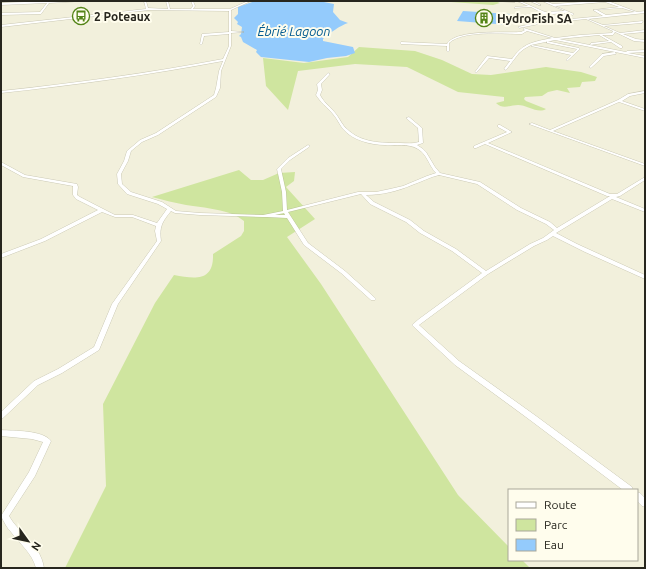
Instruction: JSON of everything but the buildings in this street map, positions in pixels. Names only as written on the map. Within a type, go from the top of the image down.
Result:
[{"type":"street","points":[[1,4],[82,1]]},
{"type":"street","points":[[145,1],[147,9]]},
{"type":"street","points":[[167,1],[169,9]]},
{"type":"street","points":[[192,1],[194,6],[192,9]]},
{"type":"street","points":[[1,26],[147,9],[230,10],[250,1]]},
{"type":"street","points":[[496,1],[516,1],[545,13]]},
{"type":"street","points":[[531,1],[540,5]]},
{"type":"street","points":[[543,1],[645,44]]},
{"type":"street","points":[[553,5],[606,1],[645,16]]},
{"type":"street","points":[[1,14],[41,12],[49,2]]},
{"type":"street","points":[[10,14],[16,11],[24,3]]},
{"type":"street","points":[[606,16],[594,9],[621,6]]},
{"type":"street","points":[[515,8],[530,7]]},
{"type":"street","points":[[230,10],[230,46],[220,71],[218,88],[214,97],[157,134],[141,141],[129,151],[126,161],[119,174],[120,184],[129,193],[160,203],[175,212],[288,217]]},
{"type":"street","points":[[516,16],[565,12],[573,14]]},
{"type":"street","points":[[645,12],[539,22],[519,27],[556,39],[645,58]]},
{"type":"street","points":[[602,25],[642,22]]},
{"type":"street","points":[[448,51],[449,40],[453,38],[467,35],[522,33],[526,30]]},
{"type":"street","points":[[505,69],[522,49],[529,45],[556,39],[613,34],[615,31]]},
{"type":"street","points":[[621,33],[645,31]]},
{"type":"street","points":[[201,44],[203,35],[243,32]]},
{"type":"street","points":[[600,35],[621,47]]},
{"type":"street","points":[[635,40],[645,41]]},
{"type":"street","points":[[546,41],[579,49],[567,60]]},
{"type":"street","points":[[583,44],[610,42]]},
{"type":"street","points":[[401,43],[448,45]]},
{"type":"street","points":[[529,45],[573,54]]},
{"type":"street","points":[[590,68],[603,55],[645,51]]},
{"type":"street","points":[[476,72],[488,57],[513,60]]},
{"type":"street","points":[[1,92],[61,86],[224,60]]},
{"type":"street","points":[[328,74],[318,84],[320,90],[318,95],[321,102],[334,114],[347,131],[354,135],[375,143],[413,145],[421,143],[420,128],[408,118]]},
{"type":"street","points":[[550,131],[619,101],[629,95],[645,92]]},
{"type":"street","points":[[619,101],[645,110]]},
{"type":"street","points":[[531,124],[645,165]]},
{"type":"street","points":[[475,147],[510,133],[499,126]]},
{"type":"street","points":[[486,143],[600,192],[613,196],[645,211]]},
{"type":"street","points":[[413,145],[428,156],[435,171],[439,174]]},
{"type":"street","points":[[308,146],[289,159],[279,169],[284,192],[285,211],[306,244],[343,272],[373,299]]},
{"type":"street","points":[[1,163],[24,176],[75,185],[74,195],[115,216],[133,216],[158,225]]},
{"type":"street","points":[[263,216],[358,193],[372,194],[409,184],[427,176],[439,174],[478,183],[519,209],[548,223],[555,232],[579,248],[612,261],[645,277]]},
{"type":"street","points":[[628,489],[457,363],[416,325],[486,274],[645,178]]},
{"type":"street","points":[[362,193],[372,203],[408,221],[422,232],[454,250],[486,274]]},
{"type":"street","points":[[1,416],[36,383],[60,371],[97,348],[115,304],[159,241],[157,235],[158,225],[170,209]]},
{"type":"street","points":[[1,256],[43,240],[102,210]]},
{"type":"street","points":[[1,433],[34,436],[43,438],[47,441],[32,474],[6,516],[9,525],[26,541],[39,562],[40,568]]},
{"type":"green space","points":[[437,1],[495,1],[500,3],[493,5]]},
{"type":"green space","points":[[359,47],[415,51],[442,60],[472,74],[491,75],[546,67],[581,72],[597,77],[595,81],[582,82],[580,87],[567,88],[570,93],[557,90],[548,92],[542,96],[525,97],[524,99],[526,101],[546,109],[543,110],[536,110],[521,105],[507,107],[501,106],[496,103],[504,101],[504,97],[458,92],[407,67],[355,64],[298,71],[288,110],[266,86],[263,58],[304,63],[348,57]]},
{"type":"green space","points":[[239,170],[251,180],[263,180],[279,173],[295,172],[294,181],[286,187],[315,219],[287,237],[321,284],[458,495],[508,546],[508,561],[523,561],[530,568],[65,568],[106,486],[103,404],[155,303],[174,275],[196,277],[207,274],[210,270],[213,254],[241,236],[244,231],[244,221],[224,211],[152,197]]},
{"type":"water","name":"Ébrié Lagoon","points":[[255,1],[319,1],[334,4],[333,12],[340,20],[348,23],[331,32],[323,39],[323,41],[353,47],[355,53],[346,56],[309,62],[261,57],[256,52],[257,50],[243,42],[239,36],[241,34],[242,27],[237,24],[238,22],[234,18],[238,14],[238,7]]},
{"type":"water","name":"HydroFish SA","points":[[463,11],[510,14],[509,25],[457,21]]},
{"type":"place","name":"2 Poteaux","points":[[81,16]]},
{"type":"place","name":"HydroFish SA","points":[[484,18]]}]
